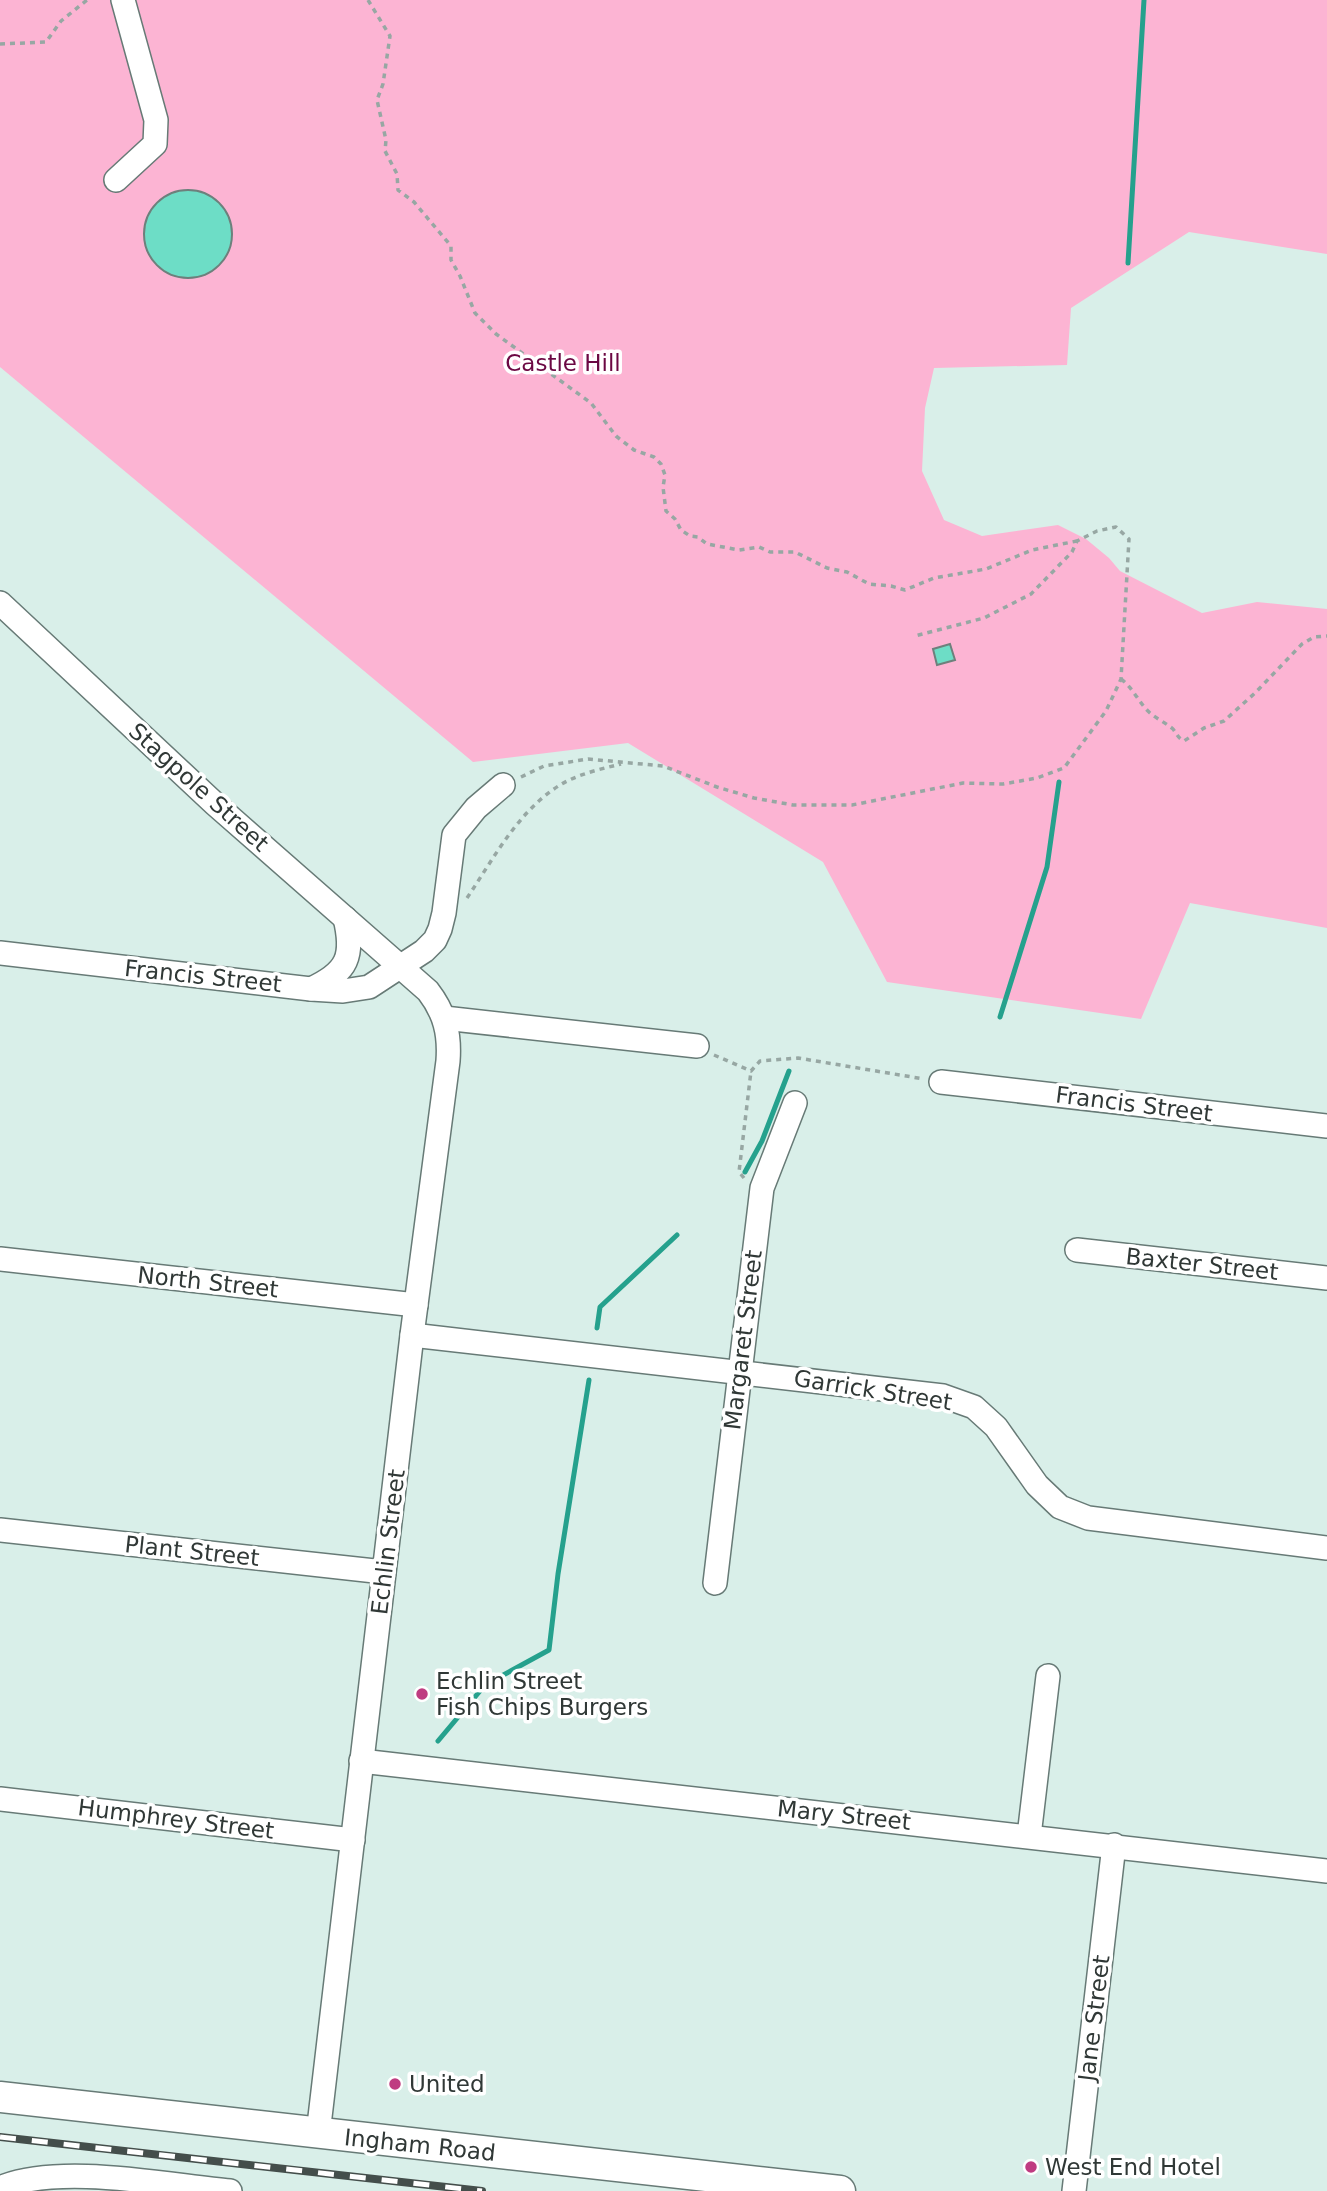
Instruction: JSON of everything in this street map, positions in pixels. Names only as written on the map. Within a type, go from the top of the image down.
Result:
[{"type":"main road","name":"Ingham Road","points":[[0,2097],[840,2191]]},
{"type":"street","points":[[116,180],[155,144],[156,121],[123,0]]},
{"type":"street","name":"Stagpole Street","points":[[0,603],[215,804],[401,967]]},
{"type":"street","name":"Francis Street","points":[[0,953],[311,989],[343,991],[369,987],[424,951],[435,940],[440,929],[454,835],[476,808],[503,785]]},
{"type":"street","points":[[311,989],[331,980],[341,970],[349,948],[345,918]]},
{"type":"street","name":"Echlin Street","points":[[318,2134],[412,1335],[448,1061],[449,1041],[444,1018],[428,991],[401,967]]},
{"type":"street","points":[[444,1018],[697,1046]]},
{"type":"street","name":"Francis Street","points":[[942,1082],[1327,1126]]},
{"type":"street","name":"Margaret Street","points":[[715,1583],[762,1188],[795,1102]]},
{"type":"street","name":"Baxter Street","points":[[1077,1250],[1327,1278]]},
{"type":"street","name":"North Street","points":[[0,1259],[416,1305]]},
{"type":"street","name":"Garrick Street","points":[[412,1335],[943,1396],[974,1407],[996,1427],[1037,1485],[1060,1507],[1088,1518],[1327,1548]]},
{"type":"street","name":"Plant Street","points":[[0,1530],[384,1572]]},
{"type":"street","points":[[1029,1836],[1048,1676]]},
{"type":"street","name":"Mary Street","points":[[361,1761],[1327,1871]]},
{"type":"street","name":"Humphrey Street","points":[[0,1799],[353,1840]]},
{"type":"street","name":"Jane Street","points":[[1074,2191],[1114,1845]]},
{"type":"street","points":[[0,2188],[12,2183],[73,2175],[229,2191]]},
{"type":"path","points":[[0,44],[46,42],[61,21],[87,0]]},
{"type":"path","points":[[368,0],[390,36],[383,84],[377,100],[386,141],[385,151],[397,174],[398,190],[414,202],[451,246],[451,260],[475,313],[496,334],[591,404],[616,436],[634,450],[654,457],[661,464],[665,475],[663,487],[666,511],[675,519],[681,530],[718,547],[739,550],[759,547],[770,552],[796,552],[827,568],[847,572],[869,584],[905,590],[934,578],[986,569],[1032,550],[1076,541],[1097,531],[1116,527],[1129,539],[1121,679],[1106,711],[1064,768],[1037,778],[1003,784],[963,783],[852,805],[793,805],[717,787],[663,766],[588,759],[544,766],[503,785]]},
{"type":"path","points":[[915,636],[984,618],[1031,594],[1072,552],[1076,541]]},
{"type":"path","points":[[1121,679],[1136,692],[1139,701],[1151,713],[1184,741],[1204,728],[1224,721],[1302,644],[1314,637],[1327,636]]},
{"type":"path","points":[[465,901],[527,811],[561,785],[590,772],[624,763]]},
{"type":"path","points":[[697,1046],[751,1071]]},
{"type":"path","points":[[762,1188],[738,1172],[751,1071],[760,1060],[798,1058],[942,1082]]},
{"type":"green space","name":"Castle Hill","points":[[0,0],[1327,0],[1327,254],[1189,232],[1071,308],[1067,365],[934,368],[925,408],[922,471],[944,520],[982,536],[1058,525],[1086,539],[1120,571],[1202,613],[1257,602],[1327,609],[1327,928],[1190,903],[1141,1019],[887,982],[823,862],[628,743],[473,762],[0,367]]},
{"type":"building","points":[[188,190],[205,194],[219,203],[228,217],[232,234],[228,251],[219,265],[205,274],[188,278],[171,274],[157,265],[148,251],[144,234],[148,217],[157,203],[171,194]]},
{"type":"building","points":[[950,644],[955,660],[937,665],[933,649]]},
{"type":"waterway","points":[[1128,263],[1144,0]]},
{"type":"waterway","points":[[1000,1017],[1047,867],[1059,782]]},
{"type":"waterway","points":[[745,1172],[762,1141],[789,1071]]},
{"type":"waterway","points":[[597,1328],[600,1307],[677,1235]]},
{"type":"waterway","points":[[438,1741],[485,1685],[549,1650],[558,1574],[589,1380]]},
{"type":"railway","points":[[0,2137],[482,2191]]},
{"type":"place","name":"Echlin Street Fish Chips Burgers","points":[[422,1694]]},
{"type":"place","name":"United","points":[[395,2084]]},
{"type":"place","name":"West End Hotel","points":[[1031,2167]]}]
